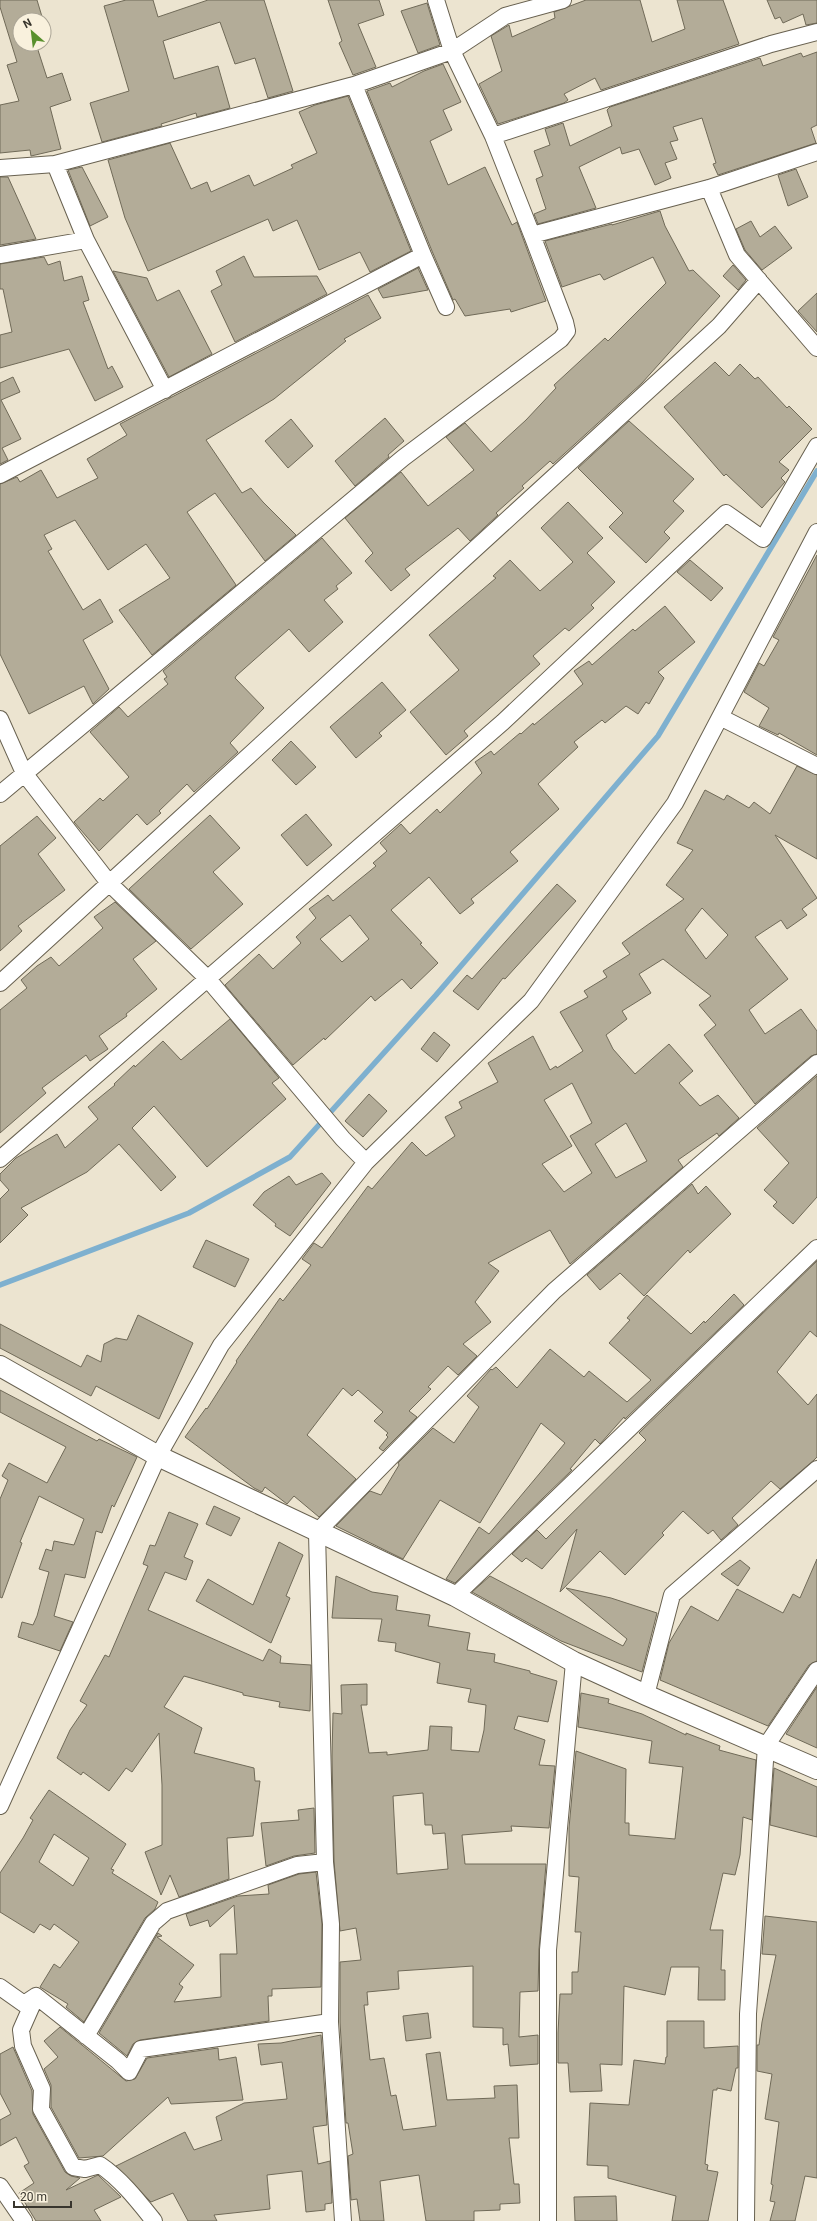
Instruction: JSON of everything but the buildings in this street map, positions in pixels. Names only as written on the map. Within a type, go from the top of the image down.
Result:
[{"type":"street","points":[[0,794],[403,458],[561,339],[567,331],[565,322],[532,235],[493,136],[452,51],[436,0]]},
{"type":"street","points":[[0,168],[55,164],[354,85],[452,51],[506,16],[563,0]]},
{"type":"street","points":[[493,136],[771,44],[817,32]]},
{"type":"street","points":[[354,85],[423,256],[446,307]]},
{"type":"street","points":[[532,235],[709,188],[817,152]]},
{"type":"street","points":[[55,164],[86,240],[165,390]]},
{"type":"street","points":[[709,188],[730,233],[737,255],[817,348]]},
{"type":"street","points":[[0,255],[86,240]]},
{"type":"street","points":[[0,475],[423,256]]},
{"type":"street","points":[[0,983],[719,326],[758,280]]},
{"type":"street","points":[[0,1159],[503,722],[726,513],[763,539],[817,446]]},
{"type":"street","points":[[0,1806],[158,1456],[221,1345],[366,1162],[531,1001],[675,803],[817,532]]},
{"type":"street","points":[[720,717],[817,766]]},
{"type":"street","points":[[0,719],[24,773],[109,883],[207,978],[343,1139],[366,1162]]},
{"type":"street","points":[[343,2221],[330,2022],[331,1924],[325,1862],[317,1532],[554,1291],[817,1063]]},
{"type":"street","points":[[455,1596],[817,1248]]},
{"type":"street","points":[[0,1366],[158,1456],[455,1596],[574,1662],[817,1769]]},
{"type":"street","points":[[646,1695],[672,1595],[817,1469]]},
{"type":"street","points":[[548,2221],[548,1950],[574,1662]]},
{"type":"street","points":[[746,2221],[748,2014],[766,1746],[817,1670]]},
{"type":"street","points":[[86,2036],[153,1923],[167,1911],[297,1865],[325,1862]]},
{"type":"street","points":[[0,1987],[24,2004],[36,1996]]},
{"type":"street","points":[[36,1996],[118,2061],[128,2072],[141,2049],[330,2022]]},
{"type":"street","points":[[36,1996],[21,2030],[23,2046],[42,2089],[41,2108],[73,2167],[85,2169],[100,2165],[108,2170],[134,2197],[154,2221]]},
{"type":"street","points":[[0,2186],[24,2221]]},
{"type":"waterway","points":[[0,1285],[189,1213],[290,1157],[436,995],[658,736],[817,471]]}]
